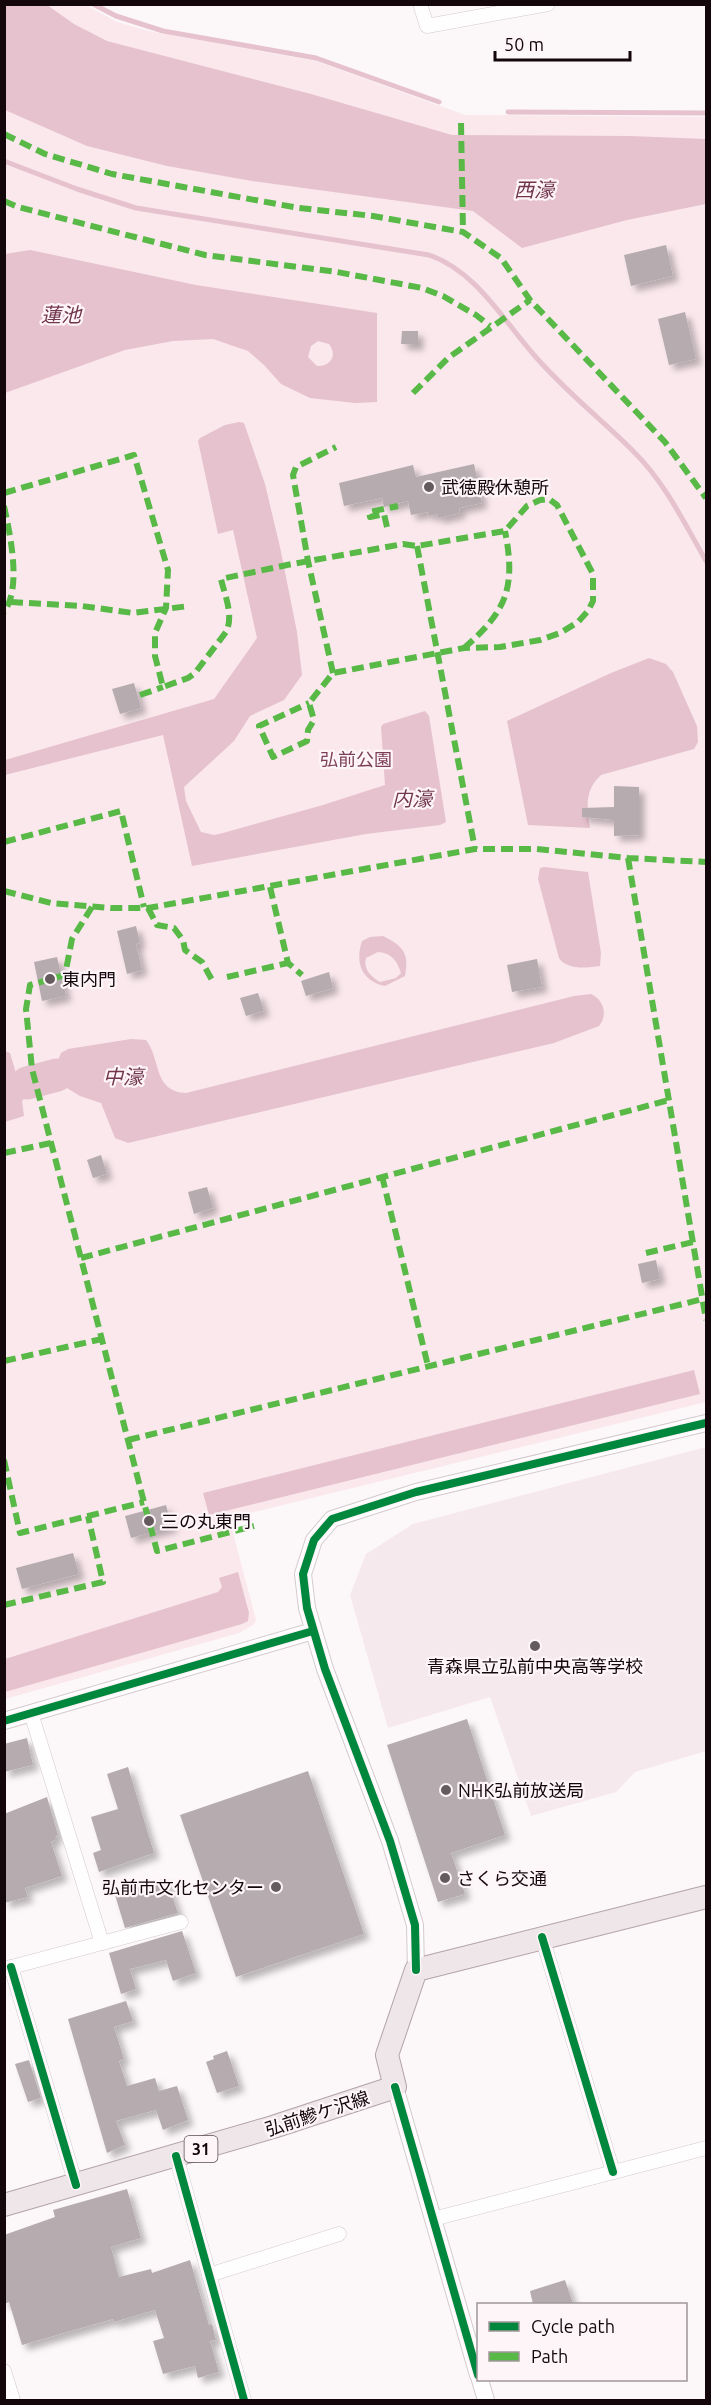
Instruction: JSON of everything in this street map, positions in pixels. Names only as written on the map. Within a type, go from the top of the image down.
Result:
[{"type":"main road","points":[[395,2087],[387,2055],[416,1970],[706,1896]]},
{"type":"main road","name":"弘前鰺ケ沢線","points":[[4,2205],[176,2156],[395,2087]]},
{"type":"street","points":[[420,4],[427,26],[548,4]]},
{"type":"street","points":[[416,1970],[415,1925],[390,1841],[313,1631],[307,1608],[303,1574],[314,1540],[332,1519],[416,1492],[706,1423]]},
{"type":"street","points":[[4,1721],[313,1631]]},
{"type":"street","points":[[31,1713],[102,1943]]},
{"type":"street","points":[[76,2186],[8,1968],[181,1922]]},
{"type":"street","points":[[542,1937],[613,2172]]},
{"type":"street","points":[[395,2087],[477,2370]]},
{"type":"street","points":[[433,2219],[706,2148]]},
{"type":"street","points":[[176,2156],[244,2400]]},
{"type":"street","points":[[209,2275],[339,2234]]},
{"type":"street","points":[[4,2371],[13,2400]]},
{"type":"street","points":[[480,2381],[486,2400]]},
{"type":"shaded area","name":"青森県立弘前中央高等学校","points":[[706,1447],[706,1751],[635,1772],[616,1792],[531,1816],[490,1697],[388,1728],[350,1595],[366,1554],[413,1524]]},
{"type":"green space","name":"弘前公園","points":[[5,5],[86,5],[117,22],[153,32],[316,61],[465,115],[706,117],[706,1402],[229,1518],[256,1620],[253,1625],[239,1633],[5,1699]]},
{"type":"water","name":"西濠","points":[[5,4],[47,5],[74,24],[107,41],[311,94],[452,135],[630,136],[706,139],[706,204],[627,220],[522,248],[473,211],[252,181],[167,166],[87,146],[5,110]]},
{"type":"water","name":"蓮池","points":[[30,250],[196,285],[377,313],[377,402],[355,403],[310,398],[281,384],[248,351],[213,339],[173,341],[125,350],[5,393],[5,254]],"holes":[[[318,341],[329,344],[333,353],[331,360],[326,365],[317,366],[308,357],[311,346]]]},
{"type":"water","name":"内濠","points":[[244,423],[265,484],[297,632],[302,675],[284,700],[250,716],[234,741],[184,787],[186,801],[201,832],[214,835],[223,833],[385,785],[381,727],[383,724],[425,711],[429,716],[446,822],[440,825],[366,834],[192,866],[163,735],[5,775],[5,760],[214,699],[257,638],[233,530],[218,534],[198,441],[225,425]]},
{"type":"water","points":[[649,658],[666,664],[673,672],[697,726],[698,742],[694,749],[601,775],[589,793],[590,828],[528,825],[507,721]]},
{"type":"water","points":[[540,868],[588,872],[601,953],[600,966],[583,968],[572,966],[562,962],[559,958],[538,879]]},
{"type":"water","points":[[383,936],[400,947],[405,955],[405,976],[385,986],[370,980],[365,975],[359,956],[362,941],[370,937]],"holes":[[[378,952],[387,954],[398,965],[401,973],[396,978],[380,982],[368,972],[366,958]]]},
{"type":"water","name":"中濠","points":[[591,994],[599,1000],[603,1008],[602,1022],[599,1026],[554,1043],[128,1143],[115,1138],[101,1103],[80,1096],[62,1085],[55,1068],[61,1053],[68,1049],[131,1039],[146,1040],[163,1081],[175,1091],[186,1093],[574,996]]},
{"type":"water","points":[[5,1051],[10,1053],[18,1080],[26,1079],[30,1093],[22,1101],[24,1116],[5,1122]]},
{"type":"water","points":[[694,1370],[700,1394],[209,1515],[203,1493]]},
{"type":"water","points":[[238,1572],[249,1613],[248,1621],[5,1692],[5,1659],[218,1592],[222,1587],[219,1578]]},
{"type":"building","points":[[666,245],[673,276],[631,286],[624,255]]},
{"type":"building","points":[[685,312],[696,359],[669,365],[658,319]]},
{"type":"building","points":[[402,331],[418,331],[418,345],[401,344]]},
{"type":"building","name":"武徳殿休憩所","points":[[474,464],[482,503],[459,508],[460,513],[438,518],[437,514],[429,516],[428,512],[411,515],[408,501],[384,507],[382,498],[344,506],[339,483],[413,465],[416,477]]},
{"type":"building","points":[[134,683],[141,708],[120,714],[112,689]]},
{"type":"building","points":[[614,786],[639,787],[639,835],[614,836],[614,820],[582,817],[582,808],[614,807]]},
{"type":"building","points":[[136,926],[140,943],[136,944],[142,970],[127,974],[117,931]]},
{"type":"building","name":"東内門","points":[[57,957],[66,996],[42,1001],[34,962]]},
{"type":"building","points":[[537,959],[542,987],[512,992],[507,965]]},
{"type":"building","points":[[329,972],[333,988],[306,996],[301,981]]},
{"type":"building","points":[[258,993],[264,1011],[246,1016],[240,998]]},
{"type":"building","points":[[101,1155],[107,1174],[93,1178],[87,1160]]},
{"type":"building","points":[[207,1187],[213,1208],[194,1214],[188,1192]]},
{"type":"building","points":[[656,1260],[660,1279],[642,1283],[638,1264]]},
{"type":"building","name":"三の丸東門","points":[[166,1505],[172,1527],[131,1538],[125,1516]]},
{"type":"building","points":[[73,1553],[79,1574],[22,1589],[16,1568]]},
{"type":"building","name":"NHK弘前放送局","points":[[467,1719],[505,1835],[451,1853],[465,1894],[438,1902],[387,1745]]},
{"type":"building","points":[[27,1738],[33,1765],[4,1772],[4,1744]]},
{"type":"building","points":[[128,1767],[154,1853],[99,1872],[93,1853],[101,1850],[91,1817],[118,1809],[107,1774]]},
{"type":"building","name":"弘前市文化センター","points":[[308,1771],[364,1934],[236,1977],[180,1815]]},
{"type":"building","points":[[47,1797],[58,1835],[51,1842],[62,1876],[25,1888],[28,1897],[4,1903],[4,1814]]},
{"type":"building","points":[[166,1878],[178,1913],[125,1928],[115,1895]]},
{"type":"building","points":[[182,1931],[196,1973],[173,1981],[166,1960],[130,1969],[136,1989],[121,1994],[109,1953]]},
{"type":"building","points":[[126,2001],[133,2021],[114,2027],[124,2059],[119,2061],[127,2086],[155,2078],[159,2091],[177,2086],[188,2120],[163,2130],[156,2110],[116,2121],[125,2145],[107,2153],[68,2019]]},
{"type":"building","points":[[227,2051],[239,2086],[217,2093],[206,2062],[214,2059],[213,2056]]},
{"type":"building","points":[[29,2060],[41,2098],[28,2102],[15,2064]]},
{"type":"building","points":[[127,2189],[141,2238],[111,2247],[119,2277],[151,2269],[152,2273],[190,2260],[209,2325],[212,2324],[216,2340],[210,2341],[219,2372],[198,2378],[195,2366],[163,2374],[153,2341],[164,2338],[155,2310],[114,2322],[113,2319],[22,2345],[9,2302],[4,2304],[4,2235],[55,2217],[53,2210]]},
{"type":"building","points":[[565,2280],[573,2303],[533,2303],[530,2291]]},
{"type":"waterway","points":[[93,4],[116,16],[163,31],[316,58],[439,102]]},
{"type":"waterway","points":[[508,112],[706,113]]},
{"type":"waterway","points":[[4,161],[77,189],[136,208],[429,255],[446,262],[475,284],[546,368],[644,463],[673,503],[706,561]]},
{"type":"waterway","points":[[27,1083],[57,1075]]},
{"type":"marked path","points":[[461,123],[463,232]]},
{"type":"marked path","points":[[4,134],[45,154],[112,174],[299,208],[373,216],[463,232],[501,258],[530,300],[665,442],[706,498]]},
{"type":"marked path","points":[[4,201],[18,207],[205,255],[337,272],[422,288],[443,296],[490,326]]},
{"type":"marked path","points":[[413,393],[448,358],[530,300]]},
{"type":"marked path","points":[[333,673],[308,561],[293,475],[296,467],[336,447]]},
{"type":"marked path","points":[[4,493],[134,455],[168,570],[166,608],[155,633],[155,656],[163,687],[195,673],[226,632],[229,613],[221,579],[403,544],[417,546],[505,531],[527,506],[549,499],[557,505],[593,574],[593,601],[578,622],[560,633],[540,640],[500,647],[464,648],[333,673],[309,703],[314,720],[308,730],[307,741],[273,757],[259,726],[309,703]]},
{"type":"marked path","points":[[4,506],[13,560],[12,589],[4,612]]},
{"type":"marked path","points":[[387,527],[384,514],[370,517],[369,512],[398,506]]},
{"type":"marked path","points":[[464,648],[490,622],[505,597],[509,568],[505,531]]},
{"type":"marked path","points":[[417,546],[475,849]]},
{"type":"marked path","points":[[11,602],[82,606],[133,613],[189,606]]},
{"type":"marked path","points":[[140,695],[163,687]]},
{"type":"marked path","points":[[4,842],[121,811],[144,907]]},
{"type":"marked path","points":[[4,891],[51,903],[111,908],[148,908],[475,849],[536,849],[628,858],[706,862]]},
{"type":"marked path","points":[[628,858],[706,1320]]},
{"type":"marked path","points":[[270,887],[288,963],[302,975]]},
{"type":"marked path","points":[[92,907],[72,939],[65,975],[30,985],[26,1009],[32,1069],[146,1510],[157,1551],[254,1526]]},
{"type":"marked path","points":[[148,908],[157,925],[174,928],[183,940],[185,950],[202,962],[212,980]]},
{"type":"marked path","points":[[227,977],[288,963]]},
{"type":"marked path","points":[[81,1258],[669,1100]]},
{"type":"marked path","points":[[4,1153],[51,1143]]},
{"type":"marked path","points":[[382,1176],[428,1366]]},
{"type":"marked path","points":[[646,1253],[693,1242]]},
{"type":"marked path","points":[[128,1440],[703,1299]]},
{"type":"marked path","points":[[4,1361],[102,1339]]},
{"type":"marked path","points":[[4,1460],[20,1533],[144,1502]]},
{"type":"marked path","points":[[4,1605],[103,1582],[88,1516]]},
{"type":"cycle path","points":[[416,1970],[415,1925],[390,1841],[325,1669],[307,1608],[303,1574],[314,1540],[332,1519],[416,1492],[706,1423]]},
{"type":"cycle path","points":[[4,1721],[313,1631]]},
{"type":"cycle path","points":[[542,1937],[613,2172]]},
{"type":"cycle path","points":[[11,1967],[76,2185]]},
{"type":"cycle path","points":[[395,2087],[477,2372]]},
{"type":"cycle path","points":[[176,2156],[244,2400]]},
{"type":"place","name":"武徳殿休憩所","points":[[429,487]]},
{"type":"place","name":"東内門","points":[[50,979]]},
{"type":"place","name":"三の丸東門","points":[[149,1521]]},
{"type":"place","name":"青森県立弘前中央高等学校","points":[[535,1646]]},
{"type":"place","name":"NHK弘前放送局","points":[[446,1790]]},
{"type":"place","name":"さくら交通","points":[[445,1878]]},
{"type":"place","name":"弘前市文化センター","points":[[276,1887]]}]
